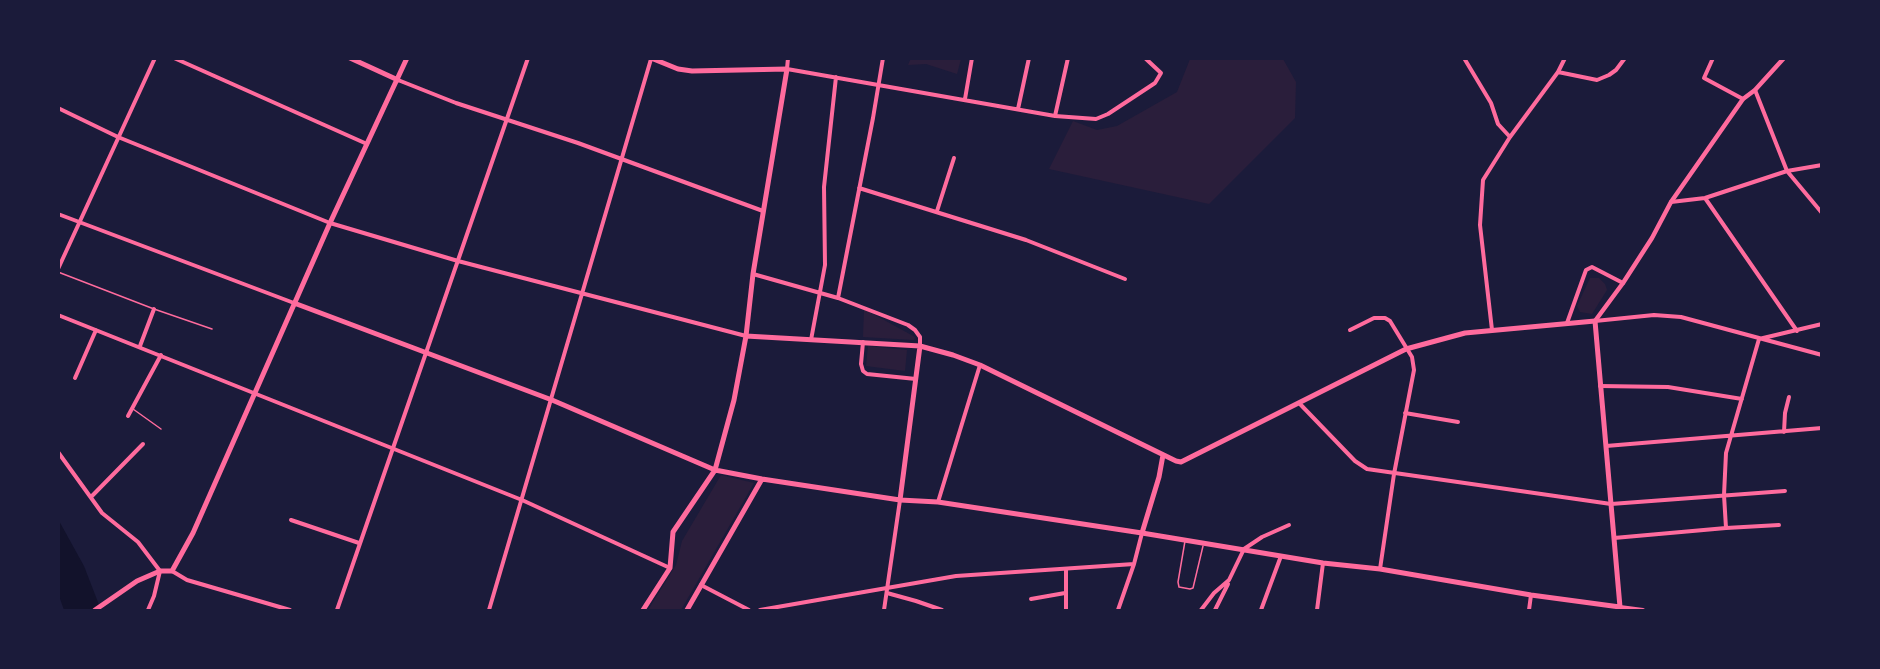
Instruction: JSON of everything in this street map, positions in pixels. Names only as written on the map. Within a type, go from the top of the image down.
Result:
[{"type":"main road","points":[[350,58],[398,80]]},
{"type":"main road","points":[[95,610],[137,581],[160,571],[172,571],[193,533],[330,223],[407,58]]},
{"type":"main road","points":[[643,610],[670,568],[673,532],[715,470],[734,400],[787,69],[692,71],[678,69],[651,59]]},
{"type":"main road","points":[[294,303],[552,400],[715,470],[900,500],[938,502],[1620,607],[1595,321],[1454,335],[1406,349],[1186,460],[1176,461],[980,365],[953,355],[920,346],[746,336]]},
{"type":"main road","points":[[900,500],[920,346]]},
{"type":"main road","points":[[1142,533],[1159,477],[1163,455]]},
{"type":"main road","points":[[687,610],[762,479]]},
{"type":"street","points":[[58,270],[154,58]]},
{"type":"street","points":[[174,58],[367,144]]},
{"type":"street","points":[[337,610],[528,58]]},
{"type":"street","points":[[788,58],[787,69],[878,83],[1055,116],[1096,118],[1108,114],[1155,83],[1161,73],[1145,58]]},
{"type":"street","points":[[838,298],[883,58]]},
{"type":"street","points":[[965,99],[972,58]]},
{"type":"street","points":[[1018,108],[1029,58]]},
{"type":"street","points":[[1055,116],[1068,58]]},
{"type":"street","points":[[1464,58],[1491,103],[1498,124],[1510,137]]},
{"type":"street","points":[[1492,331],[1480,225],[1483,180],[1510,137],[1558,72],[1565,58]]},
{"type":"street","points":[[1558,72],[1597,80],[1609,75],[1624,58]]},
{"type":"street","points":[[1713,58],[1704,78],[1743,99]]},
{"type":"street","points":[[1595,321],[1652,238],[1671,202],[1743,99],[1755,90],[1784,58]]},
{"type":"street","points":[[489,610],[651,59]]},
{"type":"street","points":[[811,340],[825,265],[824,187],[836,77]]},
{"type":"street","points":[[398,80],[456,104],[578,143],[763,211]]},
{"type":"street","points":[[1755,90],[1787,171],[1821,213]]},
{"type":"street","points":[[58,108],[118,137],[330,223],[458,261],[746,336]]},
{"type":"street","points":[[937,211],[954,158]]},
{"type":"street","points":[[1671,202],[1706,198],[1787,171],[1821,165]]},
{"type":"street","points":[[859,188],[1026,240],[1125,279]]},
{"type":"street","points":[[1706,198],[1797,331]]},
{"type":"street","points":[[58,214],[294,303]]},
{"type":"street","points":[[1567,324],[1586,270],[1592,267],[1623,283]]},
{"type":"street","points":[[753,274],[838,298],[908,326],[920,337],[920,346]]},
{"type":"street","points":[[140,346],[154,309]]},
{"type":"street","points":[[58,315],[522,500],[670,568]]},
{"type":"street","points":[[1595,321],[1681,316],[1821,355]]},
{"type":"street","points":[[1350,330],[1374,318],[1385,318],[1390,321],[1413,357],[1414,370],[1394,474],[1380,569]]},
{"type":"street","points":[[1759,339],[1821,324]]},
{"type":"street","points":[[75,378],[96,330]]},
{"type":"street","points":[[1726,528],[1724,495],[1726,453],[1759,339]]},
{"type":"street","points":[[863,342],[861,364],[863,371],[867,374],[916,379]]},
{"type":"street","points":[[128,416],[161,355]]},
{"type":"street","points":[[938,502],[980,365]]},
{"type":"street","points":[[1600,386],[1668,387],[1742,399]]},
{"type":"street","points":[[1784,432],[1789,398]]},
{"type":"street","points":[[1300,404],[1355,461],[1367,469],[1394,474],[1611,504],[1785,491]]},
{"type":"street","points":[[1405,413],[1458,422]]},
{"type":"street","points":[[1605,446],[1821,428]]},
{"type":"street","points":[[91,497],[143,444]]},
{"type":"street","points":[[58,452],[102,513],[138,542],[160,571],[148,610]]},
{"type":"street","points":[[884,610],[900,500]]},
{"type":"street","points":[[291,520],[359,543]]},
{"type":"street","points":[[1215,610],[1244,549],[1262,537],[1289,525]]},
{"type":"street","points":[[1614,538],[1779,525]]},
{"type":"street","points":[[1119,610],[1142,533]]},
{"type":"street","points":[[1262,610],[1281,556]]},
{"type":"street","points":[[1317,610],[1323,563]]},
{"type":"street","points":[[760,610],[956,576],[1134,564]]},
{"type":"street","points":[[1066,570],[1066,610]]},
{"type":"street","points":[[172,571],[187,580],[290,610]]},
{"type":"street","points":[[1201,610],[1214,593],[1229,580]]},
{"type":"street","points":[[701,585],[749,610]]},
{"type":"street","points":[[1031,599],[1065,592]]},
{"type":"street","points":[[887,593],[942,610]]},
{"type":"street","points":[[1529,610],[1531,595]]},
{"type":"street","points":[[1620,607],[1643,610]]},
{"type":"lane","points":[[58,270],[154,309],[212,329]]},
{"type":"lane","points":[[132,408],[161,429]]},
{"type":"lane","points":[[1185,540],[1179,588],[1193,588],[1203,543]]},
{"type":"shaded area","points":[[911,58],[961,59],[957,74],[926,64],[908,65]]},
{"type":"shaded area","points":[[1190,59],[1283,59],[1296,82],[1295,118],[1209,204],[1049,169],[1073,121],[1097,130],[1117,126],[1177,92]]},
{"type":"shaded area","points":[[1590,278],[1599,278],[1607,290],[1592,314],[1580,312],[1577,306]]},
{"type":"shaded area","points":[[864,309],[915,337],[914,340],[863,337]]},
{"type":"shaded area","points":[[868,346],[907,350],[905,371],[866,366]]},
{"type":"shaded area","points":[[721,475],[754,483],[681,610],[648,610],[676,565],[682,541]]},
{"type":"shaded area","points":[[58,519],[84,566],[101,610],[64,610],[59,596]]}]
